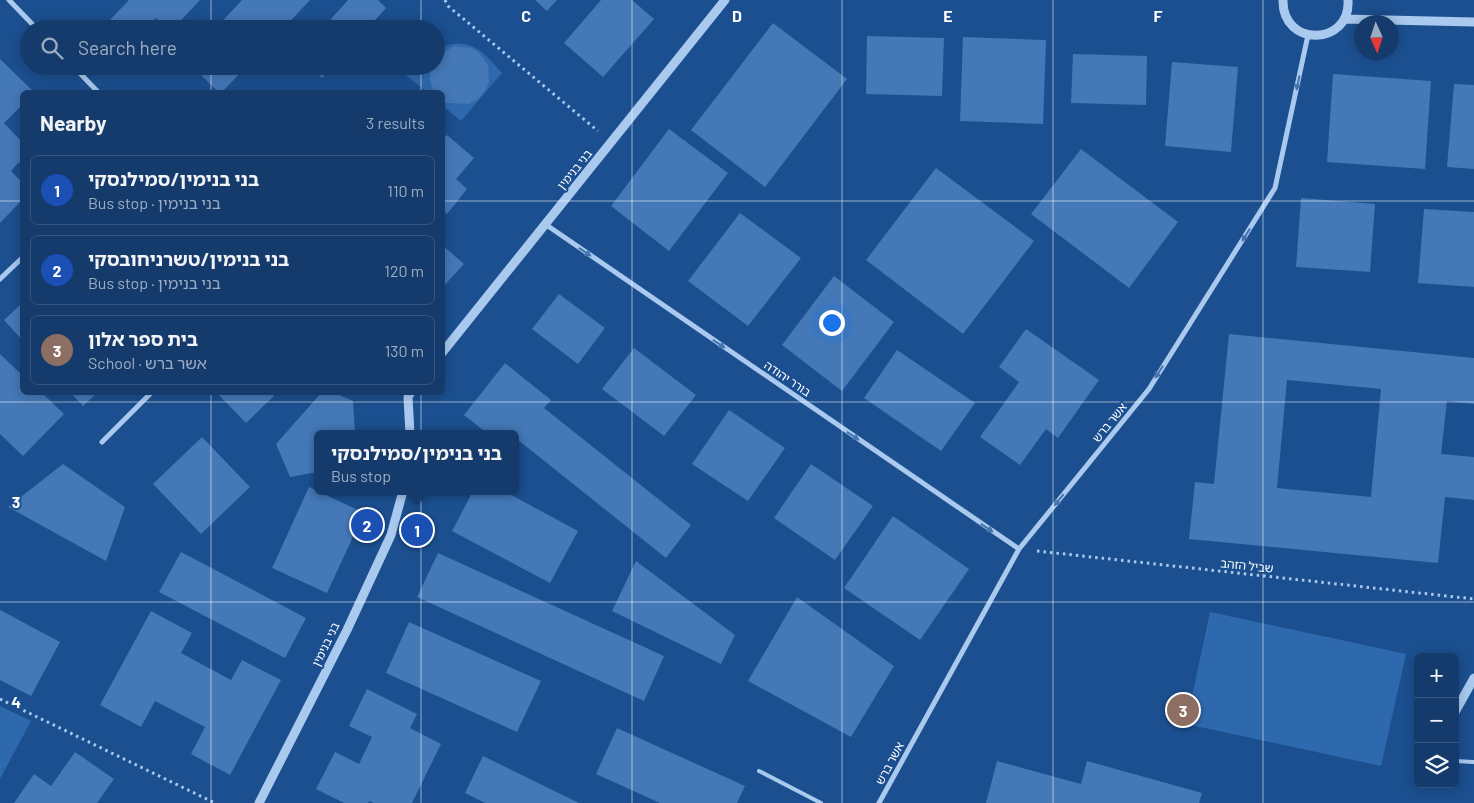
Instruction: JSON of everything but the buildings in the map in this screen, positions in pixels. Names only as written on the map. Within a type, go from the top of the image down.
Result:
[{"type":"street","points":[[9,0],[28,20]]},
{"type":"street","name":"בני בנימין","points":[[445,350],[725,0]]},
{"type":"street","points":[[1282,0],[1286,19],[1299,32],[1316,36],[1333,31],[1344,19],[1348,0]]},
{"type":"street","points":[[1344,19],[1474,22]]},
{"type":"street","name":"אשר ברש","points":[[879,803],[1019,549],[1149,389],[1275,188],[1308,35]]},
{"type":"street","points":[[82,75],[96,90]]},
{"type":"street","name":"בורר יהודה","points":[[545,224],[1019,549]]},
{"type":"street","points":[[0,279],[20,260]]},
{"type":"street","points":[[102,442],[149,395]]},
{"type":"street","points":[[408,395],[410,430]]},
{"type":"street","name":"בני בנימין","points":[[259,803],[346,630],[391,535],[402,495]]},
{"type":"street","points":[[1459,705],[1474,678]]},
{"type":"lane","points":[[1459,760],[1474,762]]},
{"type":"lane","points":[[759,771],[820,803]]},
{"type":"path","points":[[446,0],[448,6],[612,143]]},
{"type":"path","name":"שביל הזהב","points":[[1019,549],[1474,599]]},
{"type":"path","points":[[0,699],[215,803]]},
{"type":"shaded area","points":[[463,44],[478,49],[502,73],[461,121],[445,108],[445,90],[424,90],[406,75],[445,75],[445,46]]},
{"type":"shaded area","points":[[1210,612],[1406,654],[1381,766],[1186,724]]},
{"type":"shaded area","points":[[0,706],[31,721],[0,779]]},
{"type":"place","name":"בני בנימין/טשרניחובסקי","points":[[367,525]]},
{"type":"place","name":"בני בנימין/סמילנסקי","points":[[417,530]]},
{"type":"place","name":"בית ספר אלון","points":[[1183,710]]}]
